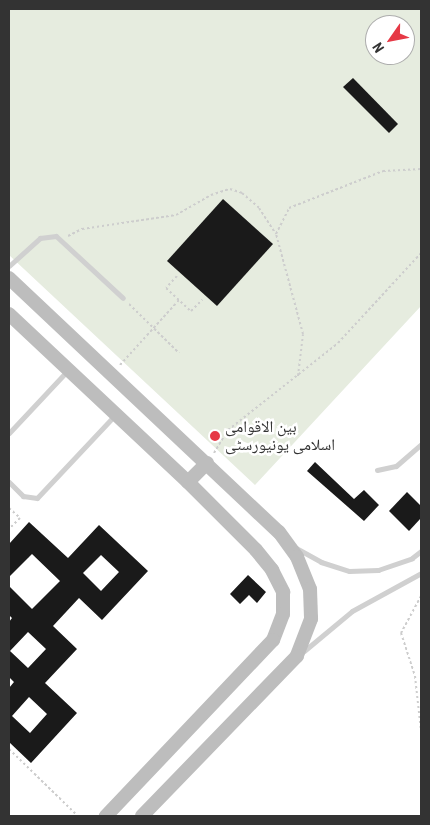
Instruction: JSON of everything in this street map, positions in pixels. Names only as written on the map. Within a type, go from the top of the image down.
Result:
[{"type":"street","points":[[9,278],[207,463],[290,545],[310,589],[311,619],[297,656],[142,816]]},
{"type":"street","points":[[9,314],[188,482],[272,570],[283,592],[280,625],[273,640],[106,816]]},
{"type":"street","points":[[188,482],[207,463]]},
{"type":"lane","points":[[9,266],[40,238],[47,235],[62,240],[123,298]]},
{"type":"lane","points":[[9,433],[68,370]]},
{"type":"lane","points":[[9,482],[23,496],[38,498],[116,414]]},
{"type":"lane","points":[[377,470],[396,466],[421,444]]},
{"type":"lane","points":[[290,545],[321,562],[349,571],[378,570],[412,558],[421,551]]},
{"type":"lane","points":[[297,656],[352,611],[421,572]]},
{"type":"path","points":[[276,234],[289,208],[383,171],[421,168]]},
{"type":"path","points":[[62,240],[82,228],[176,215],[211,195],[230,189],[242,193],[259,208],[276,234],[303,334],[298,376]]},
{"type":"path","points":[[207,463],[228,430],[338,343],[421,253]]},
{"type":"path","points":[[177,276],[166,288],[178,300],[191,311],[202,300]]},
{"type":"path","points":[[123,298],[179,353]]},
{"type":"path","points":[[112,374],[178,300]]},
{"type":"path","points":[[9,508],[20,518],[9,529]]},
{"type":"path","points":[[421,596],[401,632],[415,676],[421,731]]},
{"type":"path","points":[[9,749],[78,816]]},
{"type":"shaded area","points":[[9,9],[421,9],[421,306],[255,485],[9,255]]},
{"type":"building","points":[[353,78],[398,124],[389,133],[343,87]]},
{"type":"building","points":[[223,199],[273,244],[217,306],[167,261]]},
{"type":"building","points":[[315,462],[354,499],[364,490],[379,505],[364,521],[307,471]]},
{"type":"building","points":[[407,492],[421,506],[421,518],[409,531],[389,511]]},
{"type":"building","points":[[29,522],[68,558],[99,525],[148,571],[102,620],[79,598],[53,626],[77,649],[45,683],[77,713],[31,763],[9,742],[9,688],[14,682],[9,677],[9,622],[12,618],[9,615],[9,586],[32,609],[60,581],[32,554],[9,577],[9,544]],"holes":[[[101,555],[119,572],[101,591],[83,573]],[[28,632],[46,649],[28,668],[10,651]],[[29,697],[47,714],[30,733],[12,716]]]},
{"type":"building","points":[[248,575],[266,592],[257,603],[249,595],[240,604],[230,594]]},
{"type":"place","name":"بین الاقوامی اسلامی یونیورسٹی","points":[[215,436]]}]
